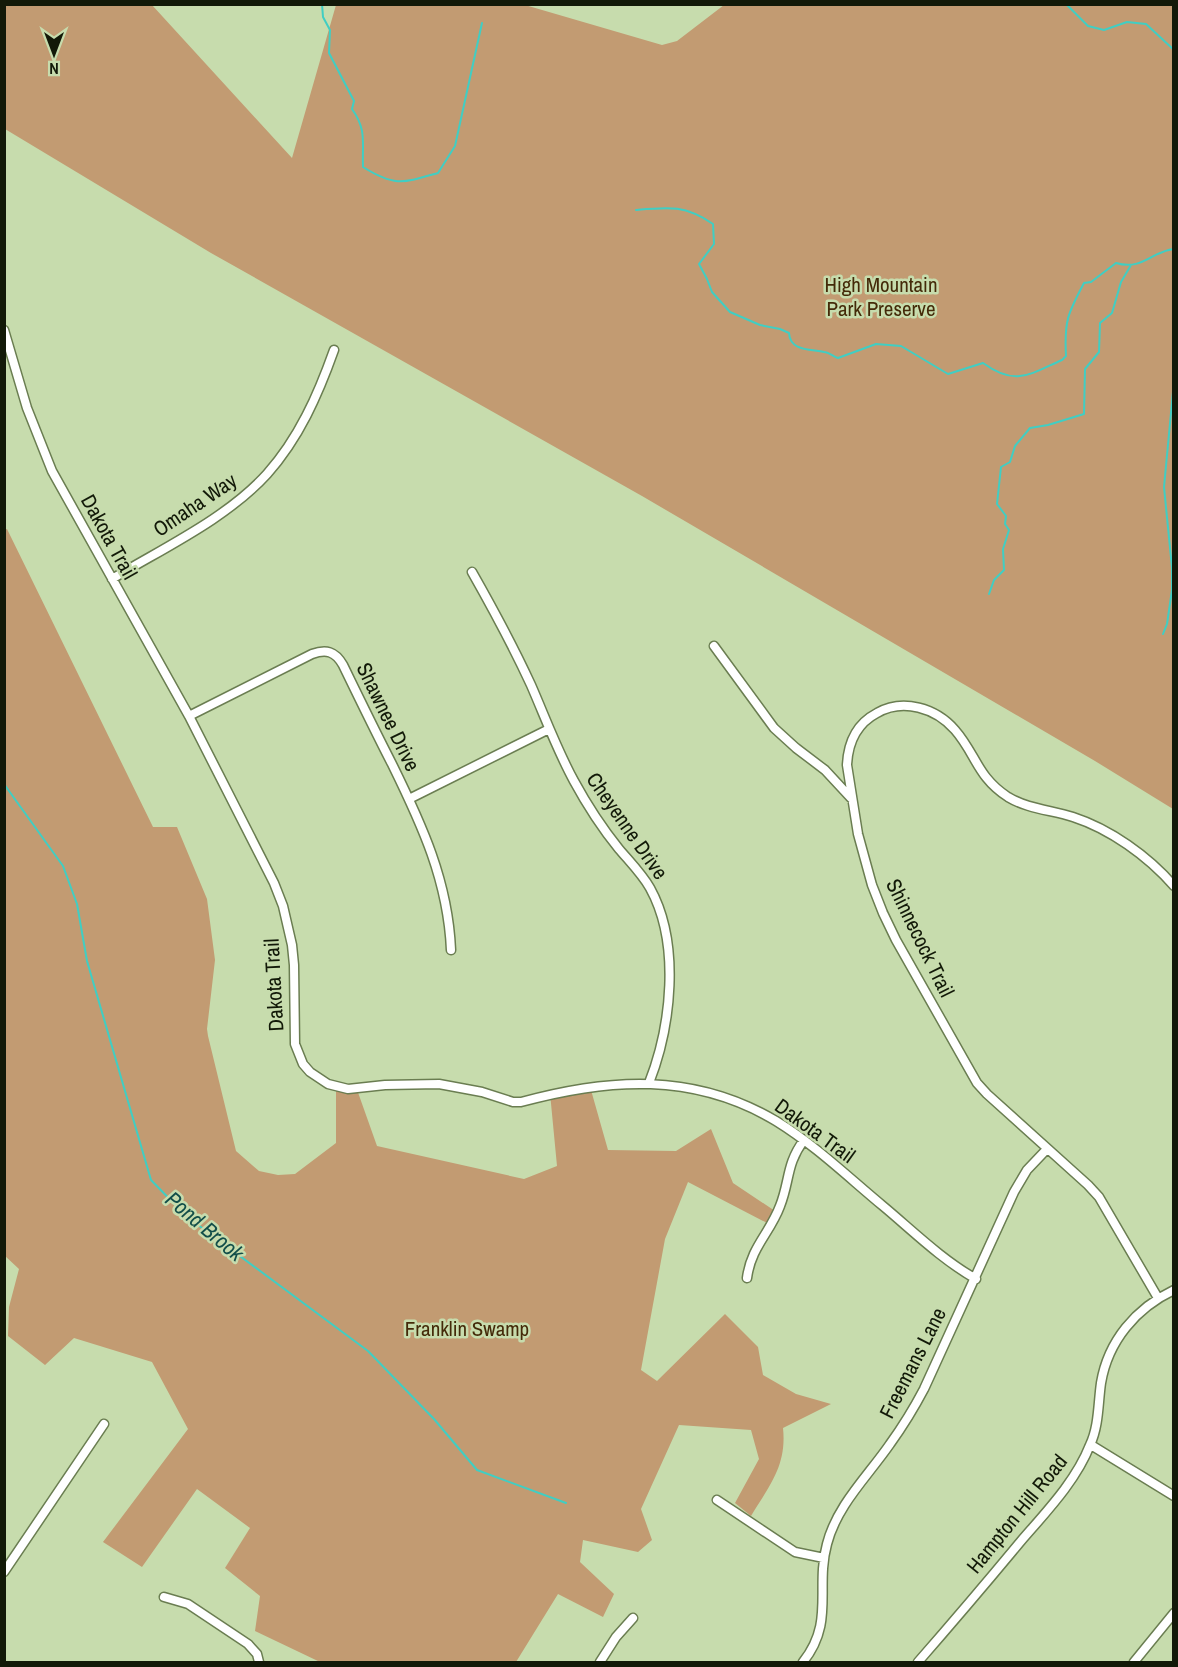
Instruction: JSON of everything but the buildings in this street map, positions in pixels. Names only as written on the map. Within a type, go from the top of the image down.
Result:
[{"type":"street","name":"Dakota Trail","points":[[4,330],[16,376],[39,440],[61,488],[189,716],[274,883],[283,906],[292,945],[295,1044],[303,1064],[318,1079],[348,1089],[416,1083],[439,1084],[482,1092],[513,1102],[603,1085],[649,1083],[696,1090],[736,1102],[776,1122],[804,1140],[949,1262],[976,1279]]},
{"type":"street","name":"Omaha Way","points":[[112,579],[217,517],[266,476],[304,421],[323,382],[334,350]]},
{"type":"street","name":"Cheyenne Drive","points":[[472,572],[516,654],[549,729],[587,804],[602,827],[642,876],[662,916],[669,961],[668,1008],[659,1054],[649,1083]]},
{"type":"street","points":[[714,646],[774,728],[825,770],[851,798]]},
{"type":"street","name":"Shawnee Drive","points":[[189,716],[312,654],[327,651],[334,653],[343,665],[424,833],[444,890],[451,950]]},
{"type":"street","name":"Shinnecock Trail","points":[[1158,1298],[1099,1197],[977,1083],[896,940],[872,885],[858,834],[851,798],[848,754],[854,736],[860,727],[877,712],[887,708],[904,705],[937,715],[955,730],[985,777],[1006,795],[1030,807],[1062,813],[1090,824],[1153,864],[1173,886]]},
{"type":"street","points":[[409,799],[549,729]]},
{"type":"street","points":[[747,1278],[749,1263],[755,1248],[779,1209],[792,1159],[804,1140]]},
{"type":"street","name":"Freemans Lane","points":[[803,1662],[814,1645],[822,1622],[824,1558],[838,1514],[909,1417],[976,1279],[1002,1215],[1027,1170],[1047,1149]]},
{"type":"street","name":"Hampton Hill Road","points":[[918,1662],[1040,1519],[1084,1460],[1091,1445],[1097,1421],[1102,1381],[1111,1350],[1128,1323],[1140,1311],[1173,1290]]},
{"type":"street","points":[[4,1572],[104,1424]]},
{"type":"street","points":[[1091,1445],[1173,1496]]},
{"type":"street","points":[[717,1500],[795,1552],[824,1558]]},
{"type":"street","points":[[164,1597],[188,1604],[242,1640],[253,1648],[259,1662]]},
{"type":"street","points":[[1134,1662],[1173,1613]]},
{"type":"street","points":[[600,1662],[616,1637],[633,1618]]},
{"type":"green space","name":"High Mountain Park Preserve","points":[[4,5],[152,5],[292,158],[336,5],[525,5],[662,45],[677,41],[724,5],[1173,5],[1173,809],[642,496],[211,253],[5,129]]},
{"type":"green space","name":"Franklin Swamp","points":[[7,529],[153,827],[177,827],[207,899],[215,960],[207,1029],[236,1151],[259,1171],[278,1175],[295,1174],[336,1143],[336,1086],[355,1084],[377,1146],[524,1179],[557,1166],[550,1093],[589,1083],[608,1150],[676,1151],[711,1129],[733,1183],[775,1211],[769,1224],[688,1182],[665,1239],[641,1370],[657,1381],[725,1314],[758,1347],[763,1375],[796,1394],[831,1404],[783,1428],[784,1441],[779,1465],[751,1516],[735,1503],[759,1459],[751,1430],[679,1425],[641,1509],[652,1540],[638,1552],[583,1540],[580,1562],[614,1594],[603,1617],[558,1594],[516,1662],[320,1662],[255,1631],[260,1596],[225,1568],[250,1528],[197,1489],[142,1567],[103,1542],[188,1429],[152,1362],[74,1338],[45,1365],[8,1336],[9,1307],[19,1269],[4,1255],[4,530]]},
{"type":"waterway","points":[[322,4],[323,17],[330,30],[329,53],[354,101],[352,109],[362,130],[363,167],[383,178],[399,181],[438,173],[455,146],[482,23]]},
{"type":"waterway","points":[[1066,4],[1088,26],[1104,30],[1127,22],[1146,24],[1174,50]]},
{"type":"waterway","points":[[636,210],[658,208],[685,210],[713,224],[714,244],[699,264],[712,292],[730,312],[760,325],[789,333],[793,343],[802,348],[826,352],[838,358],[876,344],[901,346],[948,374],[983,363],[1005,375],[1023,376],[1062,360],[1066,356],[1068,318],[1084,283],[1091,282],[1116,263],[1125,265],[1140,263],[1159,253],[1174,249]]},
{"type":"waterway","points":[[989,594],[994,580],[1004,570],[1003,549],[1009,530],[1005,524],[1006,516],[997,504],[1001,467],[1010,462],[1015,446],[1030,428],[1084,414],[1085,369],[1099,352],[1100,323],[1112,313],[1121,282],[1131,265]]},
{"type":"waterway","points":[[1163,634],[1167,624],[1172,590],[1164,487],[1174,381]]},
{"type":"waterway","name":"Pond Brook","points":[[4,784],[63,866],[77,904],[87,961],[151,1180],[186,1216],[368,1351],[434,1419],[477,1470],[566,1503]]}]
